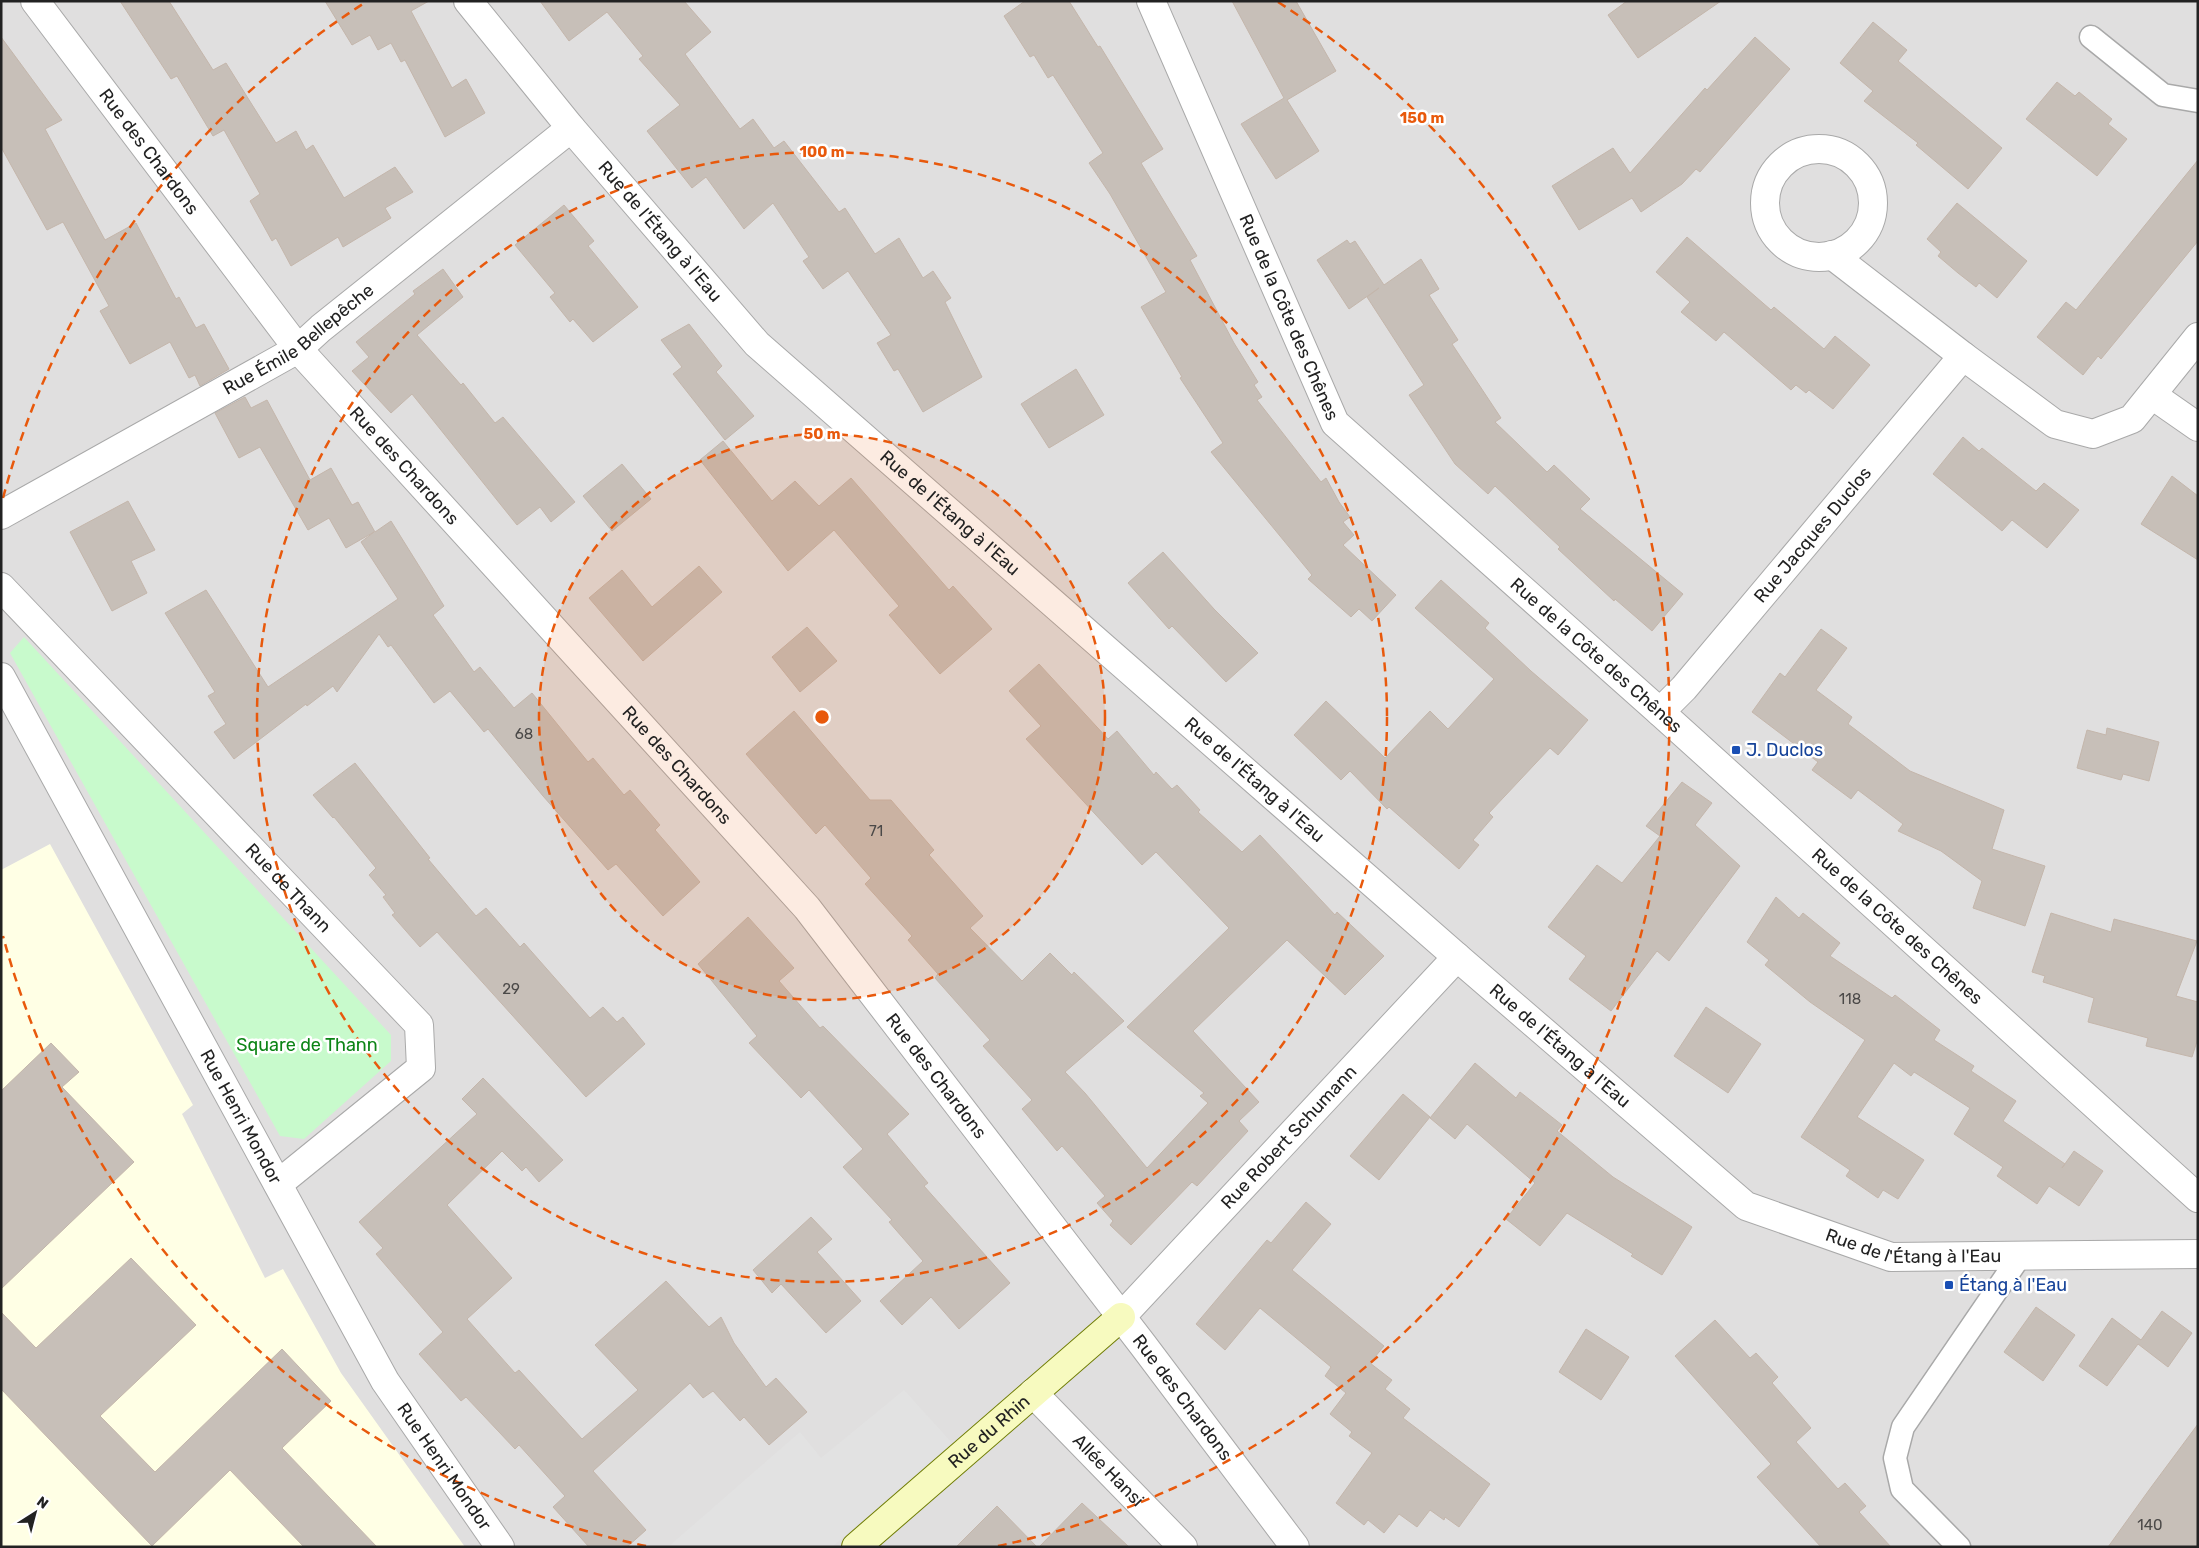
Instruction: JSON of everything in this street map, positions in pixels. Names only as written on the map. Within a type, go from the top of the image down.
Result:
[{"type":"street","name":"Rue des Chardons","points":[[35,1],[298,349],[807,908],[1295,1547]]},
{"type":"street","name":"Rue de l'Étang à l'Eau","points":[[468,1],[571,128],[757,344],[1457,957],[1746,1206],[1891,1257],[2198,1254]]},
{"type":"street","name":"Rue de la Côte des Chênes","points":[[1151,1],[1335,424],[1660,712],[2198,1198]]},
{"type":"street","name":"Rue Émile Bellepêche","points":[[1,515],[298,349],[571,128]]},
{"type":"street","points":[[1832,255],[2055,424],[2093,434],[2132,419],[2198,337]]},
{"type":"street","name":"Rue Jacques Duclos","points":[[1660,712],[1684,688],[1963,356]]},
{"type":"street","points":[[2152,395],[2198,427]]},
{"type":"street","name":"Rue de Thann","points":[[1,586],[419,1025],[422,1068],[278,1184]]},
{"type":"street","name":"Rue Henri Mondor","points":[[1,677],[385,1381],[500,1547]]},
{"type":"street","name":"Rue Robert Schumann","points":[[1121,1317],[1457,957]]},
{"type":"street","name":"Rue du Rhin","points":[[856,1547],[1121,1317]]},
{"type":"street","name":"Allée Hansi","points":[[1032,1393],[1182,1547]]},
{"type":"lane","points":[[2091,37],[2163,95],[2198,101]]},
{"type":"lane","points":[[1959,1547],[1902,1489],[1895,1458],[1903,1427],[2020,1256]]},
{"type":"shaded area","points":[[1,1],[2198,1],[2198,1547],[1,1547]]},
{"type":"shaded area","points":[[50,844],[193,1105],[182,1114],[265,1278],[283,1269],[341,1373],[465,1547],[1,1547],[1,870]]},
{"type":"shaded area","points":[[904,1390],[952,1443],[832,1547],[668,1547],[800,1432],[821,1458]]},
{"type":"green space","name":"Square de Thann","points":[[24,637],[391,1035],[391,1061],[304,1139],[280,1136],[10,653]]},
{"type":"building","points":[[120,1],[169,1],[213,70],[226,63],[276,143],[296,131],[306,150],[313,145],[344,198],[395,167],[413,192],[385,208],[391,218],[343,247],[338,237],[291,266],[276,238],[272,241],[250,201],[260,194],[224,130],[213,136],[177,76],[171,79]]},
{"type":"building","points":[[325,1],[429,1],[411,11],[452,88],[466,79],[485,113],[445,137],[405,60],[401,62],[391,43],[378,50],[370,35],[352,45]]},
{"type":"building","points":[[540,1],[684,1],[711,32],[685,54],[740,129],[753,119],[774,148],[784,141],[839,212],[845,208],[875,254],[899,238],[923,278],[933,271],[951,298],[945,302],[982,377],[923,412],[898,369],[894,371],[877,343],[891,335],[848,271],[823,289],[803,261],[809,257],[773,203],[744,229],[706,177],[692,188],[647,131],[680,105],[639,59],[643,56],[607,12],[569,41]]},
{"type":"building","points":[[1025,1],[1069,1],[1098,47],[1100,46],[1163,149],[1141,163],[1197,256],[1190,260],[1234,343],[1258,382],[1254,385],[1262,397],[1257,400],[1321,482],[1326,478],[1339,502],[1350,517],[1343,522],[1354,535],[1343,545],[1396,595],[1372,621],[1359,609],[1351,617],[1308,579],[1312,575],[1211,452],[1223,443],[1180,378],[1182,377],[1141,307],[1166,292],[1110,194],[1089,163],[1103,153],[1053,75],[1048,78],[1034,55],[1030,57],[1004,16]]},
{"type":"building","points":[[1232,1],[1296,1],[1336,71],[1287,100],[1319,151],[1276,179],[1241,124],[1284,98]]},
{"type":"building","points":[[1627,1],[1721,1],[1638,58],[1608,15]]},
{"type":"building","points":[[1873,22],[1907,50],[1898,61],[2002,148],[1968,189],[1916,145],[1918,143],[1864,101],[1873,91],[1840,63]]},
{"type":"building","points":[[1,37],[62,120],[45,129],[105,240],[136,223],[176,299],[179,297],[196,328],[204,324],[229,369],[200,386],[195,375],[189,378],[170,342],[130,364],[100,311],[109,306],[63,222],[47,230],[1,147]]},
{"type":"building","points":[[1755,37],[1790,69],[1700,172],[1696,169],[1682,184],[1641,212],[1632,198],[1579,230],[1552,186],[1613,148],[1630,173],[1705,88],[1707,90]]},
{"type":"building","points":[[2057,82],[2075,96],[2079,92],[2112,119],[2108,124],[2127,139],[2097,176],[2026,119]]},
{"type":"building","points":[[2198,160],[2198,241],[2101,359],[2098,356],[2083,375],[2037,337],[2066,302],[2076,310]]},
{"type":"building","points":[[1957,203],[2027,261],[1997,298],[1979,283],[1976,287],[1958,273],[1938,256],[1941,252],[1927,239]]},
{"type":"building","points":[[564,205],[594,241],[588,246],[638,307],[593,342],[573,319],[570,322],[550,297],[555,293],[515,245]]},
{"type":"building","points":[[1687,237],[1771,310],[1774,307],[1824,349],[1835,336],[1870,365],[1833,409],[1809,390],[1806,393],[1796,385],[1791,390],[1724,332],[1716,341],[1681,312],[1690,302],[1656,272]]},
{"type":"building","points":[[1347,240],[1350,244],[1355,241],[1384,285],[1421,259],[1439,289],[1429,295],[1458,340],[1452,344],[1501,418],[1495,422],[1547,472],[1554,465],[1590,499],[1580,509],[1683,594],[1652,631],[1615,599],[1614,601],[1558,549],[1560,547],[1495,486],[1488,494],[1455,464],[1409,395],[1424,385],[1367,297],[1379,288],[1349,309],[1317,260]]},
{"type":"building","points":[[443,269],[463,297],[417,335],[461,385],[463,383],[495,423],[503,417],[575,502],[551,522],[540,507],[517,525],[412,394],[391,413],[352,371],[369,357],[356,342],[415,294],[413,291]]},
{"type":"building","points":[[689,324],[722,366],[716,372],[754,416],[725,440],[673,374],[682,367],[661,340]]},
{"type":"building","points":[[1076,369],[1104,415],[1049,448],[1021,404]]},
{"type":"building","points":[[245,397],[251,408],[267,400],[310,480],[331,468],[352,505],[358,502],[375,532],[391,521],[444,606],[433,615],[474,672],[480,667],[514,708],[532,693],[588,762],[593,758],[624,795],[630,790],[660,825],[655,830],[700,882],[663,916],[616,864],[608,870],[543,796],[488,729],[484,732],[450,691],[434,703],[391,645],[388,647],[379,634],[337,692],[333,686],[307,706],[306,704],[234,759],[214,732],[226,724],[208,696],[215,692],[165,613],[206,590],[268,687],[398,599],[361,542],[374,532],[346,548],[329,518],[308,530],[260,447],[239,458],[215,413]]},
{"type":"building","points":[[1963,437],[1979,451],[1982,448],[2036,491],[2044,483],[2079,510],[2047,548],[2012,520],[2002,531],[1933,474]]},
{"type":"building","points":[[723,441],[772,501],[795,481],[819,506],[851,478],[949,590],[953,586],[992,629],[940,674],[889,615],[899,606],[834,530],[788,571],[700,460]]},
{"type":"building","points":[[622,464],[651,499],[612,531],[583,496]]},
{"type":"building","points":[[2172,476],[2198,496],[2198,560],[2141,524]]},
{"type":"building","points":[[128,501],[155,550],[131,561],[147,593],[112,611],[70,532]]},
{"type":"building","points":[[1163,552],[1214,609],[1258,653],[1226,682],[1172,626],[1169,629],[1128,583]]},
{"type":"building","points":[[699,566],[722,592],[643,661],[589,598],[622,570],[652,607]]},
{"type":"building","points":[[1441,580],[1489,623],[1485,628],[1588,720],[1558,755],[1550,748],[1489,813],[1493,817],[1473,840],[1479,845],[1459,869],[1389,807],[1387,809],[1350,771],[1341,780],[1294,735],[1326,701],[1385,758],[1430,711],[1448,729],[1494,679],[1415,608]]},
{"type":"building","points":[[807,627],[837,661],[800,692],[772,657]]},
{"type":"building","points":[[1821,629],[1847,648],[1816,690],[1852,717],[1848,724],[1910,771],[2004,810],[1992,849],[2045,866],[2025,926],[1973,908],[1982,881],[1941,851],[1898,831],[1903,824],[1858,790],[1851,799],[1812,770],[1818,762],[1752,712],[1780,673],[1785,677]]},
{"type":"building","points":[[1039,664],[1108,739],[1117,731],[1154,775],[1156,772],[1172,789],[1177,785],[1200,810],[1198,812],[1242,852],[1260,835],[1335,915],[1337,912],[1384,956],[1345,995],[1287,940],[1193,1031],[1259,1102],[1239,1121],[1248,1131],[1197,1186],[1192,1182],[1131,1245],[1110,1225],[1113,1221],[1097,1203],[1105,1196],[1062,1146],[1057,1151],[1022,1109],[1032,1100],[983,1046],[990,1040],[935,978],[938,974],[908,940],[912,936],[865,884],[871,878],[825,825],[816,834],[746,754],[794,711],[870,800],[891,800],[934,850],[929,855],[983,916],[970,928],[1022,981],[1050,953],[1072,975],[1074,972],[1124,1021],[1065,1072],[1085,1093],[1147,1168],[1208,1103],[1200,1096],[1204,1093],[1127,1027],[1229,928],[1156,852],[1142,865],[1026,739],[1041,726],[1009,691]]},
{"type":"building","points":[[2107,728],[2159,742],[2149,781],[2123,774],[2121,780],[2077,768],[2087,730],[2106,735]]},
{"type":"building","points":[[355,763],[430,858],[428,859],[476,916],[486,908],[520,947],[524,943],[590,1018],[603,1007],[617,1022],[623,1017],[645,1044],[586,1097],[437,932],[420,947],[392,915],[395,913],[383,897],[386,895],[369,875],[376,868],[334,817],[313,795]]},
{"type":"building","points":[[1682,782],[1712,803],[1695,825],[1740,866],[1669,961],[1657,951],[1611,1011],[1569,979],[1586,956],[1548,927],[1597,865],[1622,883],[1660,836],[1646,826]]},
{"type":"building","points":[[1776,897],[1799,918],[1803,913],[1840,943],[1830,956],[1892,998],[1895,995],[1940,1030],[1934,1040],[1974,1066],[1971,1071],[2016,1101],[2003,1121],[2065,1164],[2074,1151],[2103,1171],[2079,1206],[2049,1186],[2037,1204],[1997,1176],[2003,1167],[1954,1134],[1970,1108],[1914,1072],[1911,1076],[1894,1063],[1857,1117],[1924,1160],[1898,1199],[1883,1190],[1878,1198],[1846,1176],[1850,1170],[1801,1137],[1865,1040],[1810,1002],[1765,965],[1769,960],[1747,942]]},
{"type":"building","points":[[2051,913],[2111,932],[2114,919],[2197,941],[2176,996],[2198,1002],[2198,1038],[2192,1057],[2146,1046],[2148,1038],[2088,1022],[2094,998],[2043,982],[2045,976],[2032,972]]},
{"type":"building","points":[[748,917],[794,968],[779,981],[820,1028],[823,1026],[909,1114],[887,1134],[928,1183],[924,1186],[1010,1283],[959,1329],[931,1297],[902,1325],[880,1301],[923,1261],[889,1222],[892,1220],[843,1167],[863,1149],[809,1090],[801,1098],[749,1043],[757,1036],[698,964]]},
{"type":"building","points":[[1706,1007],[1761,1044],[1728,1093],[1674,1056]]},
{"type":"building","points":[[51,1043],[79,1072],[62,1087],[134,1162],[1,1289],[1,1091]]},
{"type":"building","points":[[1475,1063],[1516,1098],[1520,1092],[1562,1125],[1557,1131],[1613,1177],[1692,1227],[1662,1275],[1631,1256],[1633,1254],[1567,1213],[1540,1246],[1506,1219],[1535,1183],[1467,1124],[1455,1139],[1430,1118]]},
{"type":"building","points":[[483,1078],[563,1160],[539,1182],[526,1167],[522,1171],[502,1151],[447,1205],[512,1278],[467,1319],[515,1373],[519,1370],[582,1439],[638,1390],[595,1345],[666,1281],[709,1327],[721,1317],[734,1343],[766,1387],[776,1378],[807,1412],[769,1445],[744,1417],[740,1421],[713,1391],[703,1398],[690,1383],[593,1471],[646,1530],[627,1547],[589,1547],[553,1507],[565,1496],[519,1445],[515,1449],[466,1397],[461,1401],[419,1354],[443,1332],[376,1254],[383,1248],[359,1222],[477,1114],[462,1099]]},
{"type":"building","points":[[1403,1094],[1430,1117],[1379,1180],[1350,1156]]},
{"type":"building","points":[[1306,1202],[1331,1224],[1292,1270],[1384,1346],[1370,1363],[1392,1380],[1385,1389],[1410,1409],[1403,1418],[1490,1484],[1459,1527],[1445,1517],[1444,1520],[1430,1510],[1417,1527],[1399,1514],[1384,1533],[1368,1520],[1364,1525],[1336,1503],[1372,1453],[1349,1436],[1352,1432],[1330,1414],[1346,1393],[1325,1376],[1331,1367],[1260,1308],[1225,1350],[1196,1324],[1267,1240],[1271,1243]]},
{"type":"building","points":[[811,1217],[832,1239],[817,1252],[861,1301],[826,1333],[781,1284],[772,1293],[753,1270]]},
{"type":"building","points":[[131,1258],[196,1325],[100,1416],[155,1472],[282,1349],[331,1401],[282,1448],[377,1547],[304,1547],[230,1470],[152,1546],[1,1389],[1,1312],[36,1348]]},
{"type":"building","points":[[2036,1307],[2075,1335],[2043,1381],[2004,1352]]},
{"type":"building","points":[[2162,1311],[2192,1333],[2168,1367],[2138,1344],[2107,1386],[2079,1366],[2112,1318],[2141,1340]]},
{"type":"building","points":[[1715,1320],[1750,1358],[1756,1353],[1778,1377],[1772,1383],[1811,1428],[1796,1442],[1838,1489],[1845,1483],[1866,1506],[1859,1512],[1891,1547],[1821,1547],[1757,1477],[1771,1464],[1675,1356]]},
{"type":"building","points":[[1586,1329],[1629,1357],[1601,1400],[1559,1372]]},
{"type":"building","points":[[2198,1424],[2198,1547],[2108,1547],[2149,1490]]},
{"type":"building","points":[[1082,1503],[1129,1547],[1039,1547]]},
{"type":"building","points":[[997,1506],[1037,1547],[956,1547]]},
{"type":"place","name":"J. Duclos","points":[[1736,750]]},
{"type":"place","name":"Étang à l'Eau","points":[[1949,1285]]}]
